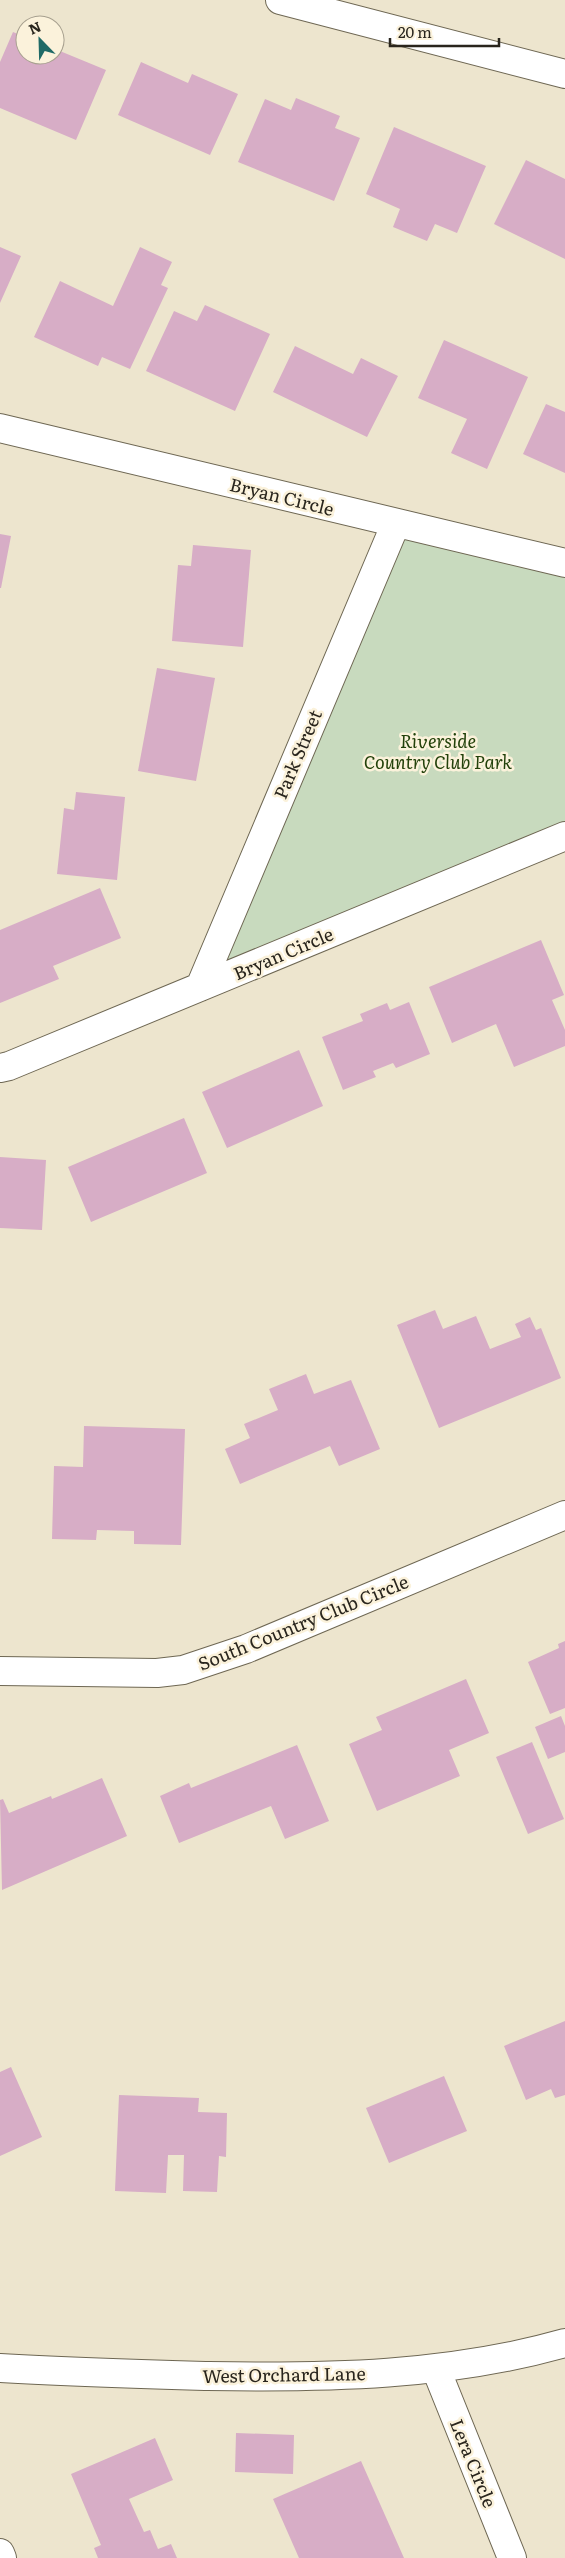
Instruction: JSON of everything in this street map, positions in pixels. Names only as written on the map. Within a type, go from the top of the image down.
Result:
[{"type":"street","points":[[280,0],[565,74]]},
{"type":"street","name":"Bryan Circle","points":[[0,428],[565,563]]},
{"type":"street","name":"Park Street","points":[[200,987],[396,523]]},
{"type":"street","name":"Bryan Circle","points":[[0,1068],[9,1066],[565,836]]},
{"type":"street","name":"South Country Club Circle","points":[[0,1671],[157,1673],[183,1670],[246,1649],[565,1515]]},
{"type":"street","name":"West Orchard Lane","points":[[0,2368],[90,2373],[272,2377],[354,2375],[436,2369],[534,2352],[565,2343]]},
{"type":"street","name":"Lera Circle","points":[[436,2369],[512,2558]]},
{"type":"street","points":[[0,2553],[2,2558]]},
{"type":"green space","name":"Riverside Country Club Park","points":[[396,523],[565,563],[565,836],[200,987]]},
{"type":"building","points":[[13,32],[15,33],[15,65],[65,65],[65,53],[106,70],[76,140],[0,108],[0,62]]},
{"type":"building","points":[[141,62],[188,83],[192,74],[238,94],[210,155],[118,115]]},
{"type":"building","points":[[296,98],[340,116],[335,128],[360,138],[334,201],[238,162],[265,99],[291,110]]},
{"type":"building","points":[[394,127],[486,166],[457,233],[435,224],[427,241],[393,227],[400,209],[366,194]]},
{"type":"building","points":[[526,160],[565,179],[565,259],[494,224]]},
{"type":"building","points":[[0,247],[21,256],[0,303]]},
{"type":"building","points":[[140,247],[172,262],[161,285],[168,288],[130,369],[102,357],[98,366],[34,337],[60,281],[113,306]]},
{"type":"building","points":[[205,305],[270,334],[235,411],[146,371],[174,311],[197,321]]},
{"type":"building","points":[[444,340],[528,377],[487,469],[451,453],[467,419],[418,398]]},
{"type":"building","points":[[295,346],[353,374],[361,358],[398,376],[367,437],[273,392]]},
{"type":"building","points":[[546,404],[565,412],[565,473],[523,454]]},
{"type":"building","points":[[0,534],[11,536],[1,588],[0,588]]},
{"type":"building","points":[[193,545],[251,550],[243,647],[172,641],[178,565],[191,566]]},
{"type":"building","points":[[157,668],[215,678],[196,781],[138,771]]},
{"type":"building","points":[[76,792],[125,797],[117,880],[57,874],[64,808],[74,810]]},
{"type":"building","points":[[100,888],[121,938],[53,966],[59,979],[0,1003],[0,930]]},
{"type":"building","points":[[541,940],[564,995],[552,1000],[565,1030],[565,1046],[514,1067],[496,1024],[452,1043],[429,987]]},
{"type":"building","points":[[409,1002],[430,1054],[396,1068],[393,1063],[373,1071],[376,1077],[343,1090],[322,1037],[363,1021],[360,1014],[387,1003],[390,1010]]},
{"type":"building","points":[[299,1050],[323,1106],[227,1148],[202,1092]]},
{"type":"building","points":[[184,1118],[207,1173],[91,1222],[68,1167]]},
{"type":"building","points":[[0,1157],[46,1160],[42,1230],[0,1228]]},
{"type":"building","points":[[435,1310],[443,1329],[476,1316],[490,1349],[521,1337],[515,1324],[530,1317],[536,1330],[541,1328],[561,1378],[439,1428],[397,1325]]},
{"type":"building","points":[[306,1374],[314,1394],[351,1380],[380,1449],[339,1466],[330,1446],[240,1484],[225,1449],[250,1438],[244,1424],[278,1410],[269,1389]]},
{"type":"building","points":[[84,1426],[185,1429],[181,1545],[134,1544],[134,1531],[97,1530],[96,1540],[52,1539],[54,1466],[83,1467]]},
{"type":"building","points":[[565,1641],[565,1708],[550,1714],[528,1662],[559,1648],[558,1644]]},
{"type":"building","points":[[466,1679],[489,1733],[449,1750],[460,1776],[377,1811],[349,1744],[382,1730],[376,1717]]},
{"type":"building","points":[[561,1716],[565,1726],[565,1752],[548,1759],[535,1727]]},
{"type":"building","points":[[532,1742],[564,1819],[528,1834],[496,1757]]},
{"type":"building","points":[[297,1745],[329,1821],[285,1839],[271,1806],[179,1843],[160,1796],[189,1783],[191,1788]]},
{"type":"building","points":[[102,1778],[127,1836],[2,1890],[0,1800],[3,1799],[9,1813],[51,1796],[52,1799]]},
{"type":"building","points":[[565,2021],[565,2095],[555,2098],[551,2089],[526,2100],[504,2046]]},
{"type":"building","points":[[11,2067],[42,2137],[0,2156],[0,2072]]},
{"type":"building","points":[[444,2076],[467,2131],[389,2163],[366,2108]]},
{"type":"building","points":[[119,2095],[199,2098],[198,2112],[227,2113],[226,2157],[219,2156],[217,2192],[183,2191],[184,2155],[168,2155],[166,2193],[115,2191]]},
{"type":"building","points":[[236,2433],[294,2435],[293,2474],[235,2472]]},
{"type":"building","points":[[155,2438],[173,2480],[129,2499],[144,2532],[150,2530],[158,2549],[171,2544],[177,2558],[98,2558],[94,2548],[101,2545],[71,2474]]},
{"type":"building","points":[[361,2461],[404,2558],[299,2558],[273,2499]]}]
